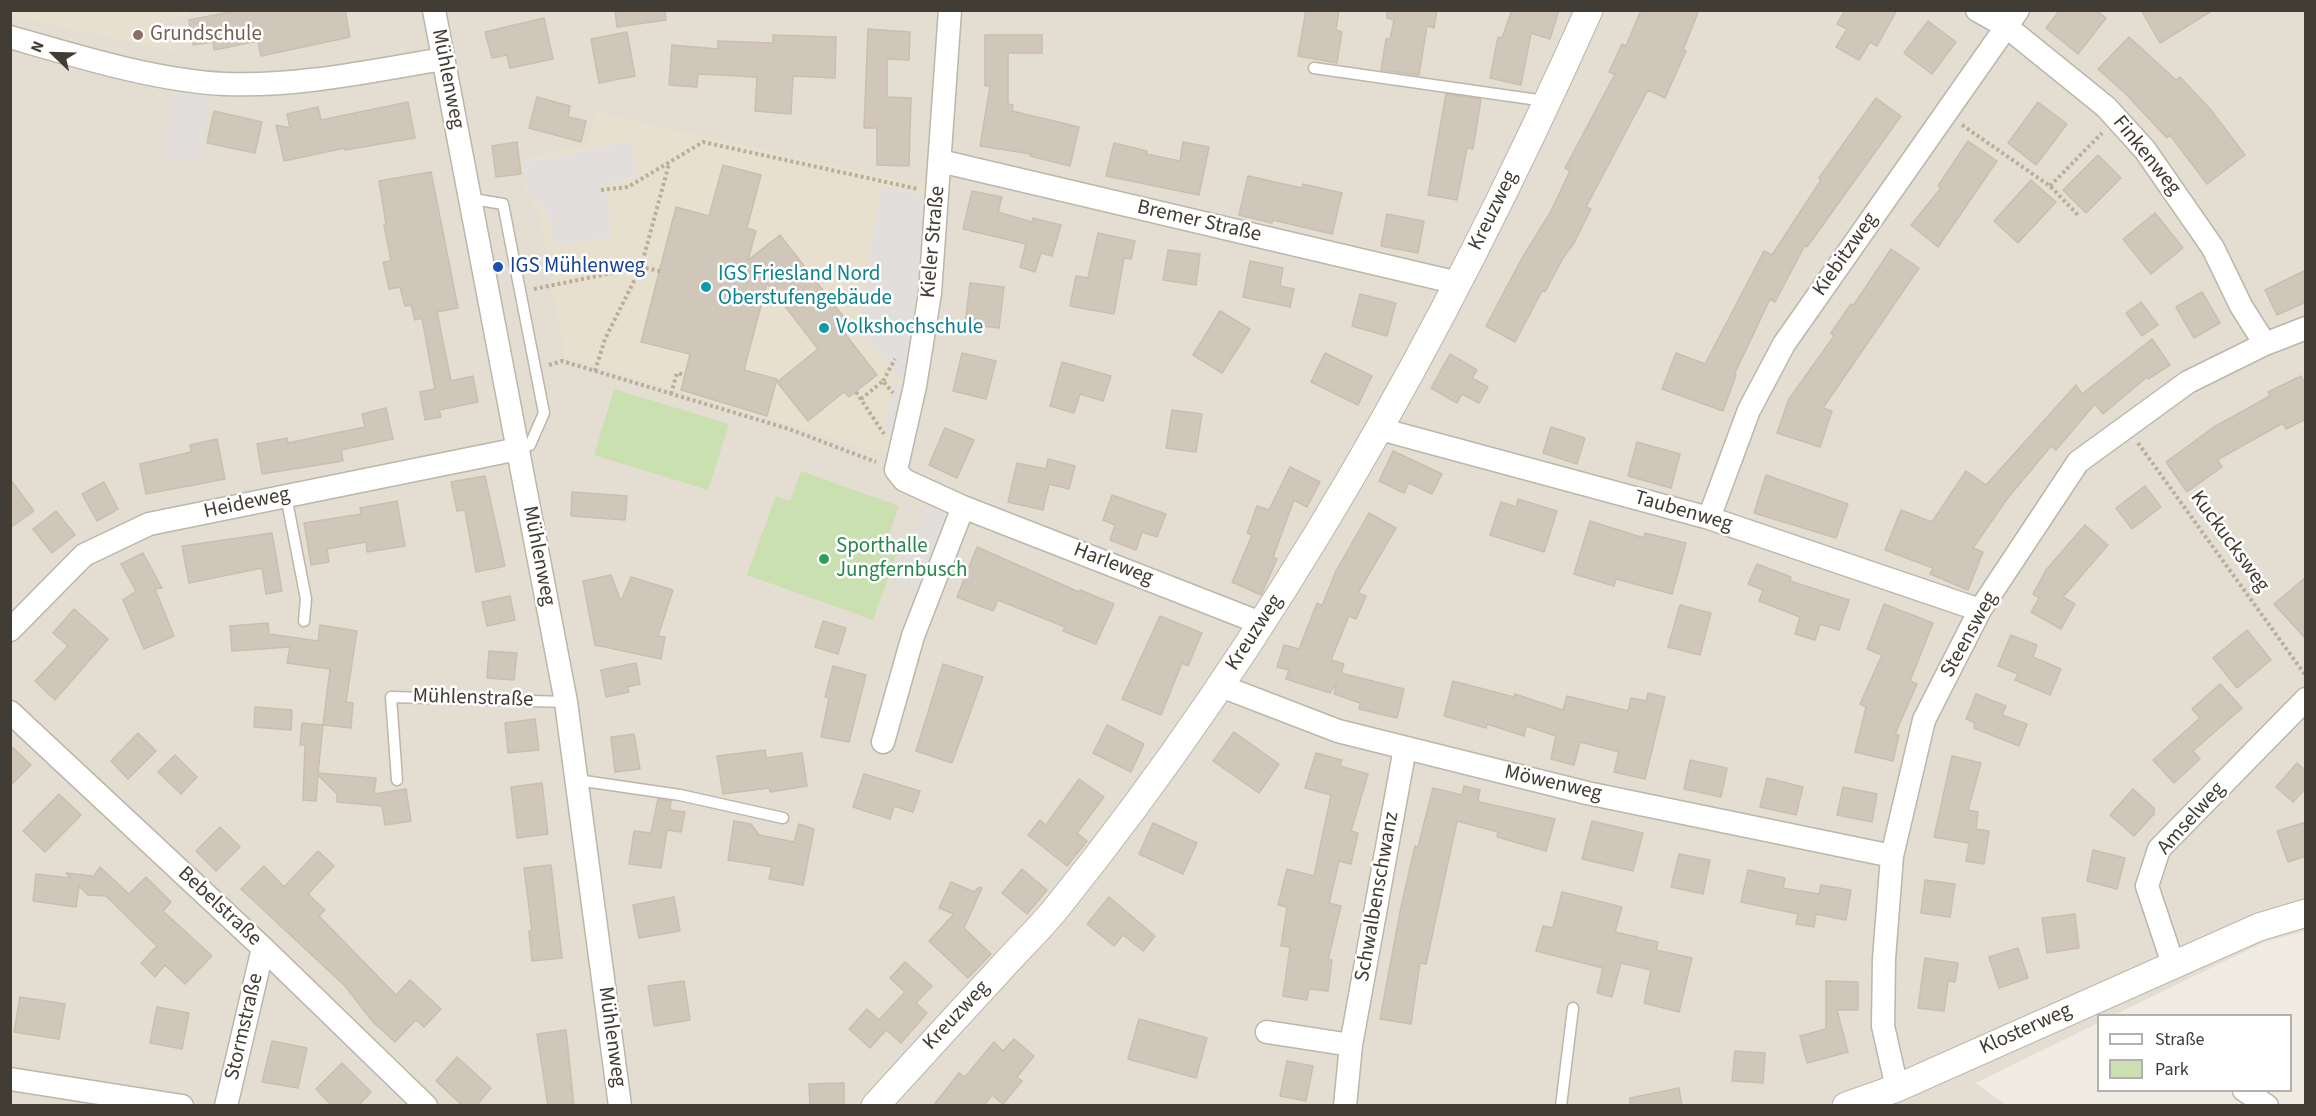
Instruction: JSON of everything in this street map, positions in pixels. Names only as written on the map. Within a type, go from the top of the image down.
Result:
[{"type":"street","name":"Mühlenweg","points":[[434,10],[566,702],[620,1106]]},
{"type":"street","name":"Kieler Straße","points":[[897,470],[930,293],[939,194],[950,10]]},
{"type":"street","name":"Kreuzweg","points":[[875,1106],[1056,908],[1166,765],[1263,624],[1380,429],[1458,284],[1548,102],[1589,10]]},
{"type":"street","name":"Finkenweg","points":[[1977,10],[2012,19],[2116,118],[2175,190],[2213,248],[2241,306],[2265,344]]},
{"type":"street","name":"Kiebitzweg","points":[[1709,519],[1749,410],[1784,344],[2012,19]]},
{"type":"street","points":[[10,37],[137,70],[223,84],[296,83],[442,59]]},
{"type":"street","name":"Bremer Straße","points":[[940,162],[1458,284]]},
{"type":"street","name":"Steensweg","points":[[1897,1088],[1883,1026],[1884,959],[1892,856],[1924,720],[1980,610],[2078,462],[2187,382],[2265,344],[2306,328]]},
{"type":"street","name":"Taubenweg","points":[[1380,429],[1709,519],[1980,610]]},
{"type":"street","name":"Heideweg","points":[[10,630],[84,555],[149,524],[518,449]]},
{"type":"street","name":"Harleweg","points":[[897,470],[904,480],[963,507],[1263,624]]},
{"type":"street","points":[[883,741],[913,636],[963,507]]},
{"type":"street","name":"Möwenweg","points":[[1221,686],[1338,731],[1405,748],[1587,793],[1892,856]]},
{"type":"street","name":"Amselweg","points":[[2173,964],[2147,886],[2159,849],[2306,699]]},
{"type":"street","name":"Bebelstraße","points":[[10,712],[263,948],[426,1106]]},
{"type":"street","name":"Schwalbenschwanz","points":[[1345,1106],[1351,1045],[1405,748]]},
{"type":"street","name":"Klosterweg","points":[[1846,1106],[1897,1088],[2259,927],[2306,913]]},
{"type":"street","name":"Stormstraße","points":[[226,1106],[263,948]]},
{"type":"street","points":[[1267,1032],[1351,1045]]},
{"type":"street","points":[[10,1079],[182,1106]]},
{"type":"street","points":[[2247,1092],[2267,1106]]},
{"type":"lane","points":[[1314,68],[1548,102]]},
{"type":"lane","points":[[471,202],[479,200],[503,204],[537,368],[544,413],[530,445],[518,449]]},
{"type":"lane","points":[[286,496],[306,599],[304,621]]},
{"type":"lane","name":"Mühlenstraße","points":[[397,780],[391,697],[566,702]]},
{"type":"lane","points":[[577,780],[680,795],[783,818]]},
{"type":"lane","points":[[1561,1106],[1573,1008]]},
{"type":"path","points":[[1944,113],[2050,186],[2078,215]]},
{"type":"path","points":[[2050,186],[2116,118]]},
{"type":"path","points":[[601,190],[628,187],[703,142],[939,194]]},
{"type":"path","points":[[595,371],[605,339],[641,267],[669,162]]},
{"type":"path","points":[[521,291],[641,267],[660,271]]},
{"type":"path","points":[[856,392],[863,401],[883,381],[895,359]]},
{"type":"path","points":[[537,368],[562,361],[789,429],[897,470]]},
{"type":"path","points":[[671,394],[677,373],[685,375]]},
{"type":"path","points":[[883,381],[909,413]]},
{"type":"path","name":"Kuckucksweg","points":[[2126,427],[2306,676]]},
{"type":"shaded area","name":"Grundschule","points":[[11,10],[187,11],[164,20],[178,51],[11,15]]},
{"type":"shaded area","points":[[187,10],[2305,11],[2305,931],[2262,943],[2116,1014],[2097,1014],[2097,1023],[1976,1083],[2006,1105],[11,1106],[11,15],[177,51],[164,19],[186,14]]},
{"type":"shaded area","points":[[176,82],[212,89],[199,163],[163,157]]},
{"type":"shaded area","points":[[596,112],[934,188],[924,282],[892,456],[565,357],[539,213],[525,191],[521,159],[587,145]]},
{"type":"shaded area","points":[[631,141],[637,178],[604,185],[613,236],[555,247],[548,214],[527,191],[523,163]]},
{"type":"shaded area","points":[[881,186],[929,196],[904,384],[859,329]]},
{"type":"shaded area","points":[[895,379],[904,390],[893,440],[884,427]]},
{"type":"shaded area","points":[[926,505],[953,516],[923,592],[895,581]]},
{"type":"green space","points":[[614,389],[729,424],[708,490],[594,455]]},
{"type":"green space","name":"Sporthalle Jungfernbusch","points":[[801,471],[899,506],[888,537],[901,542],[873,620],[747,575],[776,496],[790,501]]},
{"type":"building","points":[[240,10],[345,10],[350,37],[261,56],[258,41],[214,50],[213,42],[193,45],[189,20]]},
{"type":"building","points":[[615,10],[665,10],[666,20],[617,27]]},
{"type":"building","points":[[1306,10],[1339,10],[1336,30],[1342,32],[1337,63],[1298,56]]},
{"type":"building","points":[[1387,10],[1437,10],[1434,28],[1427,26],[1419,75],[1381,70],[1386,39],[1390,39],[1394,20],[1387,18]]},
{"type":"building","points":[[1512,10],[1559,10],[1550,39],[1531,33],[1521,85],[1490,78],[1498,37],[1502,38]]},
{"type":"building","points":[[1641,10],[1699,10],[1683,50],[1686,51],[1665,98],[1648,90],[1586,207],[1591,209],[1574,243],[1563,258],[1545,292],[1542,291],[1515,342],[1486,326],[1522,258],[1550,213],[1570,171],[1565,168],[1615,74],[1609,72],[1622,44],[1626,46]]},
{"type":"building","points":[[1845,10],[1897,10],[1877,46],[1870,42],[1859,60],[1836,47],[1847,29],[1837,24]]},
{"type":"building","points":[[2060,10],[2096,10],[2106,18],[2078,54],[2046,28]]},
{"type":"building","points":[[2141,10],[2213,10],[2160,43]]},
{"type":"building","points":[[544,18],[553,59],[510,68],[507,55],[492,58],[485,32]]},
{"type":"building","points":[[1928,21],[1956,42],[1932,74],[1904,53]]},
{"type":"building","points":[[868,29],[910,32],[909,60],[887,59],[887,97],[911,98],[909,166],[877,165],[877,128],[864,128]]},
{"type":"building","points":[[627,32],[635,76],[599,83],[591,39]]},
{"type":"building","points":[[773,35],[836,37],[835,78],[793,76],[791,114],[755,111],[757,77],[698,74],[697,87],[669,85],[672,45],[718,49],[718,41],[773,43]]},
{"type":"building","points":[[985,35],[1042,35],[1042,53],[1008,53],[1008,104],[1013,105],[1012,111],[1079,127],[1070,166],[1030,156],[1031,154],[980,146],[990,86],[985,86]]},
{"type":"building","points":[[2129,37],[2176,80],[2180,77],[2211,110],[2245,155],[2207,184],[2170,135],[2167,138],[2125,93],[2098,69]]},
{"type":"building","points":[[1446,94],[1481,99],[1473,149],[1467,148],[1457,200],[1428,195]]},
{"type":"building","points":[[537,97],[570,106],[568,117],[586,121],[581,142],[529,128]]},
{"type":"building","points":[[1876,98],[1901,116],[1807,247],[1805,245],[1775,302],[1770,299],[1734,375],[1736,375],[1723,411],[1662,389],[1676,353],[1705,364],[1764,251],[1772,255],[1821,180],[1819,178]]},
{"type":"building","points":[[408,102],[415,138],[345,150],[345,148],[284,161],[276,125],[290,128],[287,114],[318,107],[321,120]]},
{"type":"building","points":[[2038,102],[2067,124],[2036,165],[2008,143]]},
{"type":"building","points":[[214,111],[262,122],[255,153],[207,143]]},
{"type":"building","points":[[1968,141],[1997,161],[1938,247],[1911,225],[1941,188],[1938,186]]},
{"type":"building","points":[[517,142],[521,174],[496,177],[492,146]]},
{"type":"building","points":[[1183,142],[1209,147],[1199,195],[1106,176],[1114,143],[1147,151],[1146,154],[1180,161]]},
{"type":"building","points":[[2098,155],[2121,178],[2086,213],[2063,190]]},
{"type":"building","name":"IGS Friesland Nord Oberstufengebäude","points":[[723,165],[761,175],[747,228],[756,231],[748,260],[780,235],[850,325],[843,331],[877,375],[849,397],[844,392],[808,421],[777,382],[818,349],[767,283],[744,370],[777,379],[767,416],[681,390],[690,354],[641,342],[676,207],[709,216]]},
{"type":"building","points":[[431,172],[458,308],[437,312],[451,381],[473,376],[478,402],[439,410],[441,417],[425,420],[420,392],[435,389],[422,318],[415,320],[411,305],[405,306],[400,287],[389,289],[383,262],[391,261],[379,181]]},
{"type":"building","points":[[1248,176],[1302,188],[1303,184],[1342,193],[1332,234],[1273,220],[1272,223],[1239,215]]},
{"type":"building","points":[[2031,180],[2056,202],[2018,243],[1994,221]]},
{"type":"building","points":[[972,191],[1002,197],[998,212],[1032,222],[1033,218],[1061,225],[1052,256],[1041,253],[1035,272],[1020,267],[1026,244],[963,229]]},
{"type":"building","points":[[2155,213],[2183,248],[2151,274],[2123,239]]},
{"type":"building","points":[[1387,214],[1424,221],[1418,253],[1381,246]]},
{"type":"building","points":[[1098,233],[1135,241],[1131,259],[1124,258],[1114,314],[1070,306],[1076,276],[1088,278]]},
{"type":"building","points":[[1891,249],[1919,268],[1823,408],[1832,411],[1820,447],[1777,433],[1789,399],[1834,336],[1831,333],[1851,304],[1853,306]]},
{"type":"building","points":[[1168,250],[1200,254],[1196,285],[1163,280]]},
{"type":"building","points":[[1250,261],[1283,268],[1280,286],[1294,289],[1290,307],[1243,297]]},
{"type":"building","points":[[2306,270],[2306,302],[2277,315],[2265,290]]},
{"type":"building","points":[[970,283],[1004,287],[999,328],[965,324]]},
{"type":"building","points":[[2202,292],[2220,323],[2194,338],[2176,307]]},
{"type":"building","points":[[1360,294],[1396,303],[1387,336],[1352,326]]},
{"type":"building","points":[[2141,302],[2158,325],[2142,336],[2126,313]]},
{"type":"building","points":[[1220,311],[1250,329],[1222,373],[1193,355]]},
{"type":"building","points":[[2152,339],[2170,365],[2148,379],[2147,377],[2103,414],[2095,404],[2056,450],[2051,446],[2007,499],[1973,548],[1983,552],[1968,590],[1930,574],[1933,568],[1885,550],[1901,510],[1932,522],[1966,471],[1986,485],[2076,385],[2082,394]]},
{"type":"building","points":[[962,353],[996,361],[986,399],[953,391]]},
{"type":"building","points":[[1325,353],[1372,376],[1358,405],[1311,382]]},
{"type":"building","points":[[1450,354],[1477,370],[1472,378],[1488,387],[1479,403],[1462,394],[1457,403],[1431,388]]},
{"type":"building","points":[[1062,362],[1111,376],[1103,401],[1080,394],[1074,413],[1050,406]]},
{"type":"building","points":[[2301,376],[2306,386],[2306,419],[2286,429],[2283,423],[2217,460],[2222,467],[2187,492],[2166,462],[2214,427],[2270,396],[2268,392]]},
{"type":"building","points":[[386,408],[393,439],[341,450],[343,461],[262,474],[257,444],[287,438],[288,443],[365,427],[362,414]]},
{"type":"building","points":[[1172,410],[1202,414],[1196,452],[1166,448]]},
{"type":"building","points":[[1551,427],[1585,438],[1577,464],[1543,453]]},
{"type":"building","points":[[945,428],[974,440],[957,478],[929,465]]},
{"type":"building","points":[[217,439],[225,479],[146,494],[140,464],[191,452],[190,445]]},
{"type":"building","points":[[1637,442],[1680,454],[1671,488],[1628,476]]},
{"type":"building","points":[[1393,451],[1442,474],[1432,494],[1409,483],[1404,493],[1379,481]]},
{"type":"building","points":[[1048,459],[1075,466],[1069,489],[1049,484],[1043,510],[1008,502],[1017,463],[1046,469]]},
{"type":"building","points":[[1290,467],[1320,482],[1307,507],[1294,500],[1273,557],[1277,559],[1261,595],[1232,582],[1252,535],[1247,533],[1257,506],[1269,510]]},
{"type":"building","points":[[1766,475],[1848,504],[1836,538],[1754,513]]},
{"type":"building","points":[[485,476],[505,566],[476,572],[465,510],[457,511],[451,482]]},
{"type":"building","points":[[10,479],[34,511],[10,528]]},
{"type":"building","points":[[104,482],[118,509],[97,521],[82,494]]},
{"type":"building","points":[[2145,486],[2161,507],[2132,529],[2116,508]]},
{"type":"building","points":[[572,492],[627,496],[625,520],[571,516]]},
{"type":"building","points":[[1112,495],[1166,514],[1157,537],[1142,532],[1136,550],[1110,540],[1115,525],[1103,520]]},
{"type":"building","points":[[1518,499],[1557,511],[1544,552],[1490,535],[1501,502],[1516,507]]},
{"type":"building","points":[[397,501],[405,546],[367,552],[366,542],[327,549],[329,562],[311,565],[304,523],[361,514],[360,508]]},
{"type":"building","points":[[56,511],[75,535],[52,553],[33,529]]},
{"type":"building","points":[[1369,513],[1396,528],[1358,593],[1366,596],[1356,619],[1349,616],[1331,660],[1344,664],[1341,673],[1404,689],[1397,718],[1359,709],[1360,703],[1334,694],[1337,682],[1330,693],[1286,679],[1289,670],[1277,667],[1284,645],[1299,649],[1317,603],[1322,606],[1336,571]]},
{"type":"building","points":[[1590,521],[1644,538],[1645,533],[1686,543],[1672,594],[1616,579],[1614,586],[1574,574]]},
{"type":"building","points":[[2085,525],[2108,545],[2063,597],[2075,604],[2061,629],[2031,612],[2039,598],[2033,594],[2046,570]]},
{"type":"building","points":[[272,533],[282,591],[266,594],[262,568],[189,583],[182,546]]},
{"type":"building","points":[[977,547],[1079,592],[1080,590],[1114,604],[1096,644],[1063,631],[1065,627],[998,600],[993,611],[957,597]]},
{"type":"building","points":[[143,553],[162,588],[155,589],[174,636],[144,649],[123,600],[136,591],[121,564]]},
{"type":"building","points":[[1757,564],[1791,577],[1790,581],[1849,600],[1839,630],[1820,624],[1815,640],[1795,634],[1800,617],[1759,601],[1763,590],[1748,584]]},
{"type":"building","points":[[611,575],[621,601],[631,577],[673,590],[658,636],[665,637],[661,659],[595,645],[583,581]]},
{"type":"building","points":[[2306,577],[2306,639],[2274,604]]},
{"type":"building","points":[[510,596],[515,620],[487,626],[482,602]]},
{"type":"building","points":[[1884,604],[1933,623],[1910,681],[1917,684],[1895,734],[1899,735],[1893,761],[1855,752],[1866,707],[1860,704],[1882,655],[1867,649]]},
{"type":"building","points":[[1680,605],[1711,613],[1700,655],[1668,647]]},
{"type":"building","points":[[74,609],[108,639],[55,700],[35,681],[68,646],[53,633]]},
{"type":"building","points":[[1160,616],[1202,633],[1188,666],[1182,663],[1161,715],[1122,699]]},
{"type":"building","points":[[823,621],[846,628],[838,654],[815,647]]},
{"type":"building","points":[[268,623],[269,634],[318,641],[320,625],[357,631],[346,702],[353,703],[351,728],[323,725],[330,669],[287,663],[290,647],[232,651],[230,626]]},
{"type":"building","points":[[2247,630],[2271,660],[2237,688],[2213,658]]},
{"type":"building","points":[[2011,635],[2037,645],[2033,657],[2061,669],[2050,695],[2015,680],[2018,674],[1998,666]]},
{"type":"building","points":[[489,651],[517,653],[514,680],[487,678]]},
{"type":"building","points":[[636,663],[640,684],[627,687],[629,692],[606,697],[601,670]]},
{"type":"building","points":[[943,664],[983,677],[952,763],[916,751]]},
{"type":"building","points":[[833,666],[866,675],[849,742],[821,737],[829,698],[825,697]]},
{"type":"building","points":[[1453,681],[1514,697],[1515,694],[1563,710],[1567,696],[1628,711],[1631,698],[1646,701],[1648,693],[1665,697],[1645,779],[1614,772],[1619,752],[1580,742],[1574,765],[1551,759],[1556,736],[1526,726],[1524,736],[1487,724],[1486,728],[1444,716]]},
{"type":"building","points":[[2220,684],[2242,708],[2193,751],[2200,759],[2174,783],[2153,760],[2200,718],[2192,709]]},
{"type":"building","points":[[1976,694],[2006,706],[2002,715],[2027,724],[2019,746],[1974,728],[1975,723],[1966,719]]},
{"type":"building","points":[[255,707],[292,710],[291,730],[254,727]]},
{"type":"building","points":[[535,719],[539,750],[508,753],[505,723]]},
{"type":"building","points":[[302,723],[323,725],[318,773],[376,778],[374,794],[406,789],[411,821],[385,825],[382,806],[337,802],[337,794],[318,775],[316,801],[303,800],[305,745],[300,745]]},
{"type":"building","points":[[1107,725],[1144,744],[1131,772],[1093,753]]},
{"type":"building","points":[[1234,732],[1279,764],[1259,793],[1213,761]]},
{"type":"building","points":[[138,733],[156,751],[128,779],[111,761]]},
{"type":"building","points":[[634,734],[640,769],[615,772],[611,737]]},
{"type":"building","points":[[10,745],[31,765],[10,786]]},
{"type":"building","points":[[765,750],[766,758],[802,753],[807,786],[770,792],[769,788],[723,794],[717,756]]},
{"type":"building","points":[[1316,753],[1342,760],[1340,766],[1368,774],[1351,831],[1358,833],[1351,864],[1339,861],[1329,903],[1341,906],[1328,960],[1332,960],[1328,991],[1309,989],[1307,1000],[1283,996],[1290,947],[1281,946],[1287,907],[1278,905],[1287,869],[1314,876],[1331,795],[1305,788]]},
{"type":"building","points":[[175,755],[197,777],[181,794],[158,772]]},
{"type":"building","points":[[1952,756],[1981,763],[1968,810],[1978,812],[1976,829],[1989,831],[1984,864],[1966,861],[1969,843],[1934,837]]},
{"type":"building","points":[[1690,760],[1727,768],[1721,797],[1684,789]]},
{"type":"building","points":[[2297,763],[2306,771],[2306,788],[2293,802],[2276,787]]},
{"type":"building","points":[[864,774],[920,791],[913,812],[894,806],[890,819],[853,807]]},
{"type":"building","points":[[1767,778],[1803,787],[1796,815],[1760,807]]},
{"type":"building","points":[[1079,779],[1104,797],[1077,833],[1087,841],[1067,866],[1028,835],[1040,820],[1046,825]]},
{"type":"building","points":[[542,783],[548,834],[517,838],[511,787]]},
{"type":"building","points":[[1464,786],[1480,790],[1478,800],[1480,802],[1555,819],[1546,851],[1497,837],[1498,832],[1457,821],[1426,964],[1420,963],[1411,1024],[1380,1019],[1401,907],[1415,846],[1418,847],[1433,788],[1462,795]]},
{"type":"building","points":[[1843,787],[1877,794],[1872,822],[1837,815]]},
{"type":"building","points":[[2133,789],[2154,808],[2154,814],[2134,836],[2110,815]]},
{"type":"building","points":[[59,794],[81,815],[45,852],[23,831]]},
{"type":"building","points":[[658,799],[671,801],[670,810],[685,812],[681,832],[667,830],[661,868],[629,864],[634,831],[651,833]]},
{"type":"building","points":[[734,821],[751,824],[759,835],[794,842],[799,824],[814,829],[803,885],[769,879],[772,867],[728,860]]},
{"type":"building","points":[[1592,821],[1643,833],[1633,871],[1582,859]]},
{"type":"building","points":[[2306,822],[2306,856],[2288,862],[2277,831]]},
{"type":"building","points":[[1153,823],[1197,843],[1183,874],[1139,854]]},
{"type":"building","points":[[220,827],[240,847],[216,871],[196,851]]},
{"type":"building","points":[[2093,850],[2125,858],[2117,889],[2087,881]]},
{"type":"building","points":[[318,851],[334,866],[308,894],[325,910],[319,916],[396,995],[410,980],[441,1009],[424,1027],[416,1020],[395,1042],[372,1021],[345,986],[241,889],[264,866],[284,887]]},
{"type":"building","points":[[1679,854],[1710,860],[1703,894],[1671,887]]},
{"type":"building","points":[[551,865],[562,958],[532,961],[529,931],[532,931],[524,868]]},
{"type":"building","points":[[100,867],[129,894],[146,877],[171,902],[163,911],[212,956],[185,984],[165,965],[155,977],[141,963],[157,946],[106,896],[88,895],[79,886],[76,907],[33,901],[36,874],[71,878],[66,873],[94,876]]},
{"type":"building","points":[[1022,869],[1047,890],[1027,914],[1002,893]]},
{"type":"building","points":[[1748,870],[1785,878],[1783,888],[1819,894],[1821,885],[1851,890],[1846,920],[1816,914],[1814,927],[1796,924],[1798,914],[1741,902]]},
{"type":"building","points":[[1925,880],[1955,884],[1950,917],[1921,913]]},
{"type":"building","points":[[951,882],[974,892],[979,887],[982,888],[964,928],[991,954],[968,978],[929,941],[954,914],[939,908]]},
{"type":"building","points":[[1562,892],[1622,907],[1615,932],[1658,942],[1656,950],[1692,958],[1679,1012],[1644,1003],[1651,970],[1621,963],[1612,997],[1597,993],[1603,968],[1536,951],[1543,926],[1553,928]]},
{"type":"building","points":[[674,897],[680,931],[639,938],[633,905]]},
{"type":"building","points":[[1109,897],[1155,936],[1143,951],[1123,935],[1114,946],[1087,924]]},
{"type":"building","points":[[2075,914],[2079,948],[2047,953],[2042,918]]},
{"type":"building","points":[[2018,948],[2028,978],[1999,988],[1989,957]]},
{"type":"building","points":[[1925,958],[1958,963],[1955,982],[1948,981],[1944,1011],[1918,1008]]},
{"type":"building","points":[[905,962],[932,986],[916,1003],[927,1013],[901,1043],[886,1030],[870,1048],[849,1029],[867,1009],[879,1020],[905,992],[890,978]]},
{"type":"building","points":[[684,981],[690,1020],[654,1026],[648,986]]},
{"type":"building","points":[[1826,981],[1858,982],[1858,1010],[1837,1010],[1848,1052],[1807,1063],[1800,1036],[1826,1029]]},
{"type":"building","points":[[20,997],[65,1004],[59,1039],[14,1032]]},
{"type":"building","points":[[157,1007],[189,1013],[182,1049],[150,1043]]},
{"type":"building","points":[[1139,1019],[1207,1038],[1196,1078],[1128,1059]]},
{"type":"building","points":[[566,1030],[574,1106],[548,1106],[537,1034]]},
{"type":"building","points":[[1014,1039],[1034,1056],[1017,1077],[1022,1081],[1003,1104],[992,1095],[984,1106],[933,1106],[959,1073],[965,1077],[994,1042],[1003,1051]]},
{"type":"building","points":[[272,1041],[307,1048],[298,1088],[262,1082]]},
{"type":"building","points":[[1735,1051],[1765,1053],[1763,1083],[1732,1081]]},
{"type":"building","points":[[457,1057],[491,1088],[476,1106],[463,1106],[436,1081]]},
{"type":"building","points":[[1287,1061],[1313,1066],[1306,1101],[1280,1096]]},
{"type":"building","points":[[342,1063],[371,1092],[358,1106],[332,1106],[316,1089]]},
{"type":"building","points":[[844,1083],[844,1106],[810,1106],[809,1084]]},
{"type":"building","points":[[1679,1088],[1682,1106],[1630,1106],[1630,1098]]},
{"type":"place","name":"Grundschule","points":[[138,35]]},
{"type":"place","name":"IGS Mühlenweg","points":[[498,267]]},
{"type":"place","name":"IGS Friesland Nord Oberstufengebäude","points":[[706,287]]},
{"type":"place","name":"Volkshochschule","points":[[824,328]]},
{"type":"place","name":"Sporthalle Jungfernbusch","points":[[824,559]]}]
